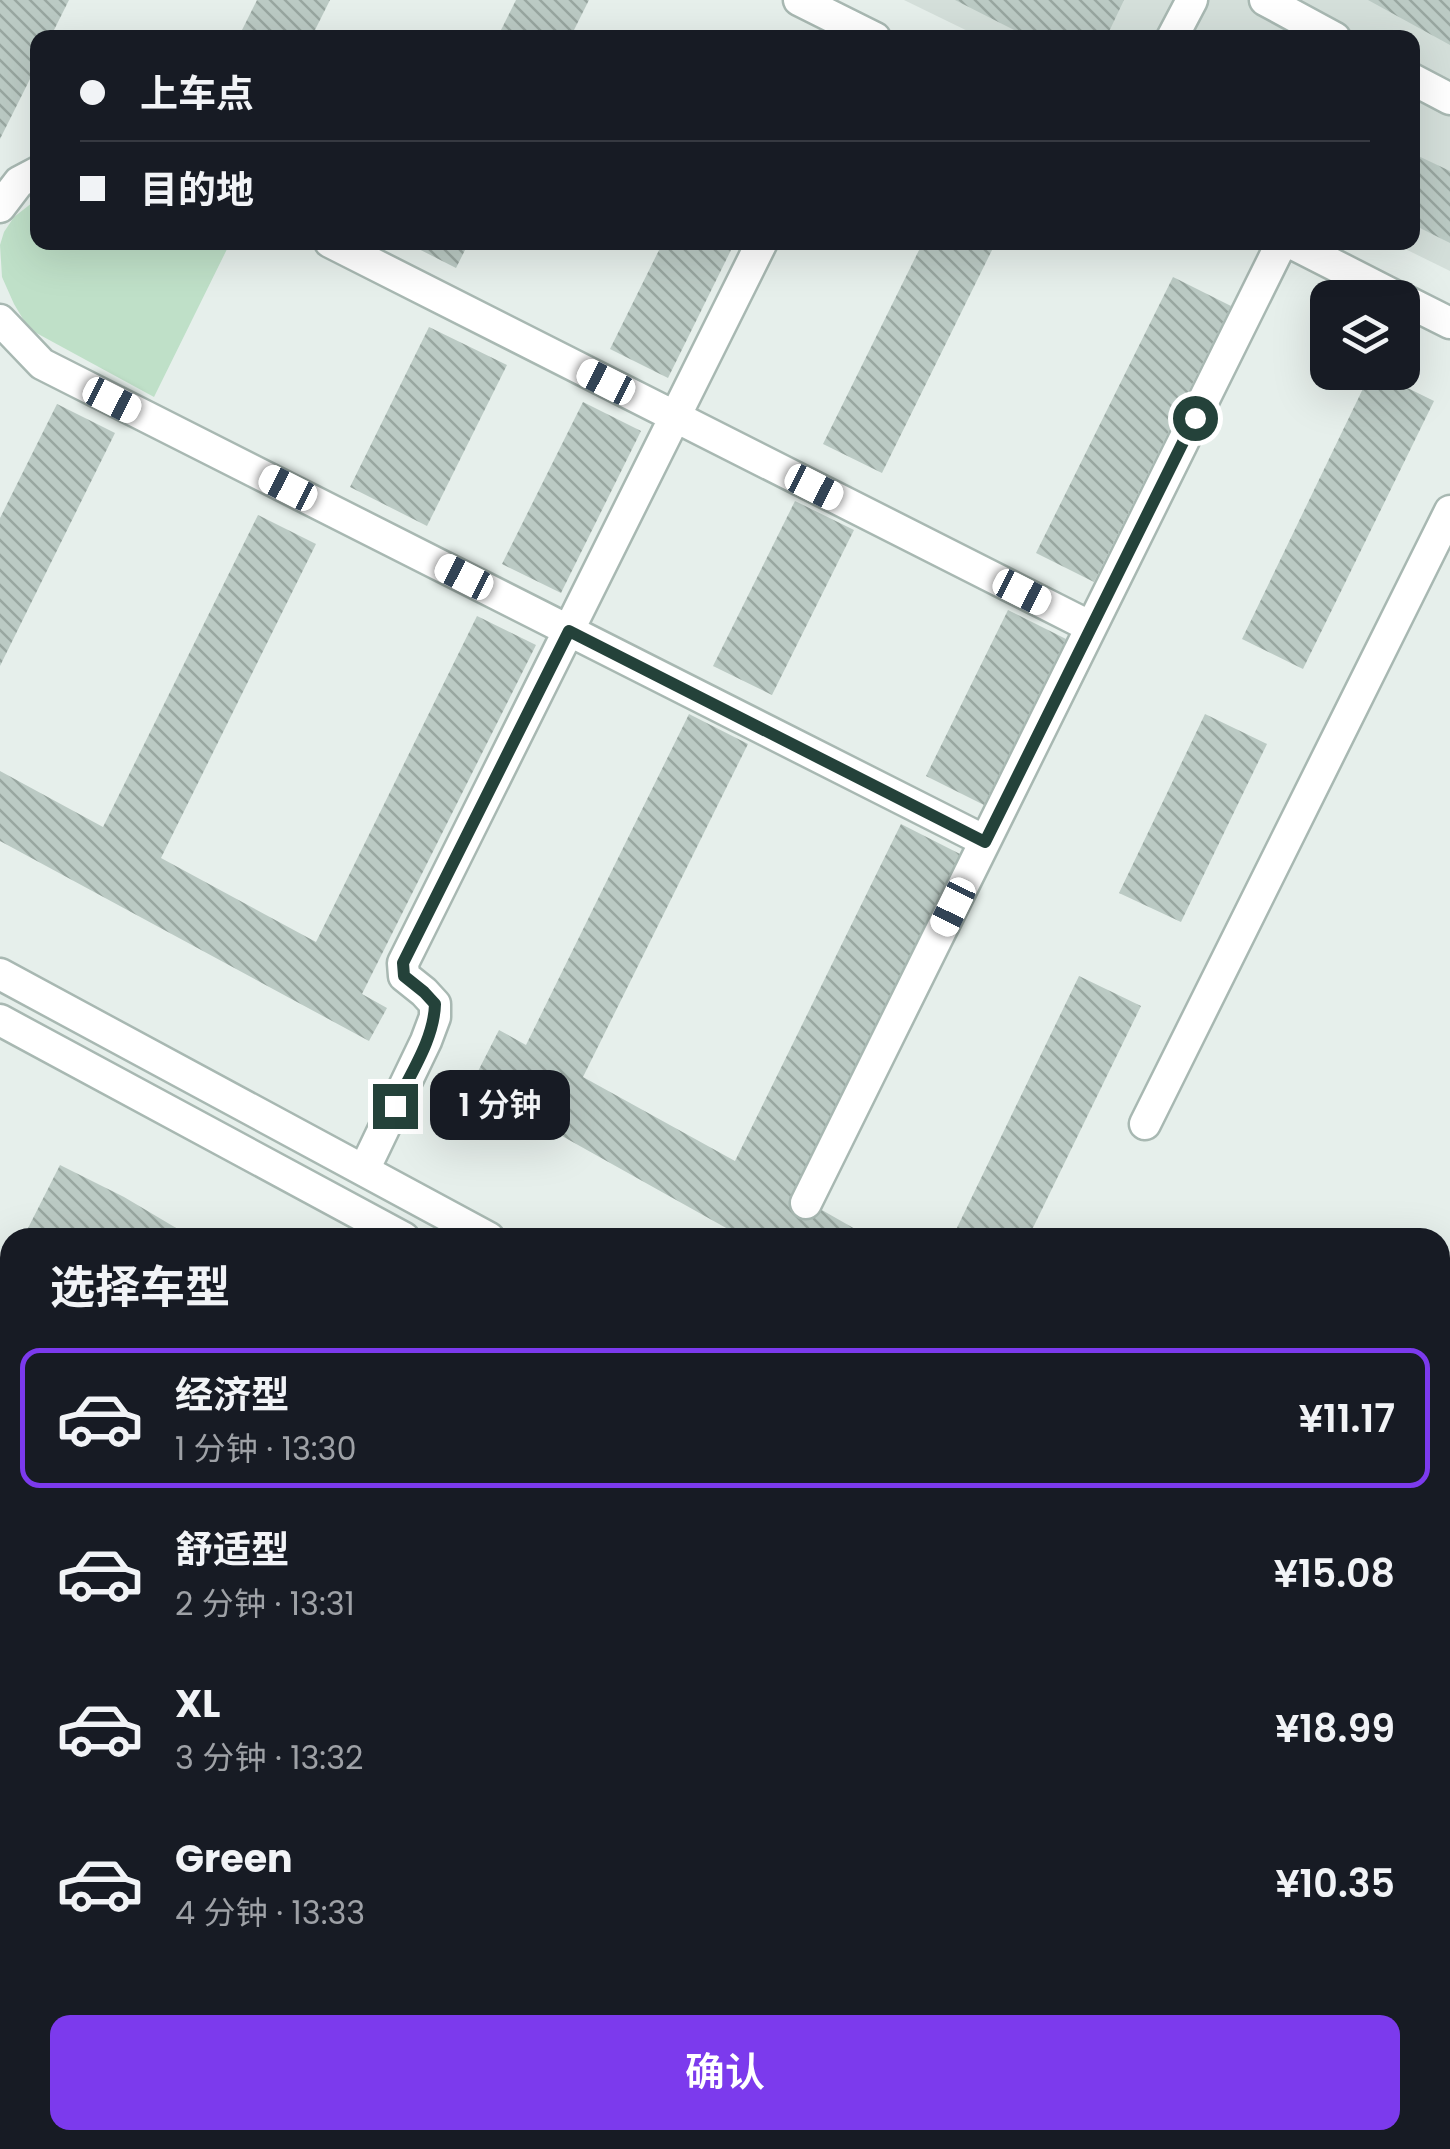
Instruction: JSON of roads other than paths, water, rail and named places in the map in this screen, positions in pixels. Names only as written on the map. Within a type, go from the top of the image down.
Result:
[{"type":"street","points":[[799,0],[859,30]]},
{"type":"street","points":[[1176,30],[1192,0]]},
{"type":"street","points":[[1265,0],[1320,30]]},
{"type":"street","points":[[1420,83],[1450,100]]},
{"type":"street","points":[[2,200],[30,176]]},
{"type":"street","points":[[346,250],[1091,628]]},
{"type":"street","points":[[364,1170],[434,1017],[435,1004],[404,976],[403,963],[758,250]]},
{"type":"street","points":[[806,1203],[1281,250]]},
{"type":"street","points":[[1302,250],[1364,280]]},
{"type":"street","points":[[1420,308],[1450,323]]},
{"type":"street","points":[[0,320],[42,364],[985,842]]},
{"type":"street","points":[[1146,1124],[1450,510]]},
{"type":"street","points":[[0,974],[471,1228]]},
{"type":"street","points":[[0,1020],[385,1228]]}]
